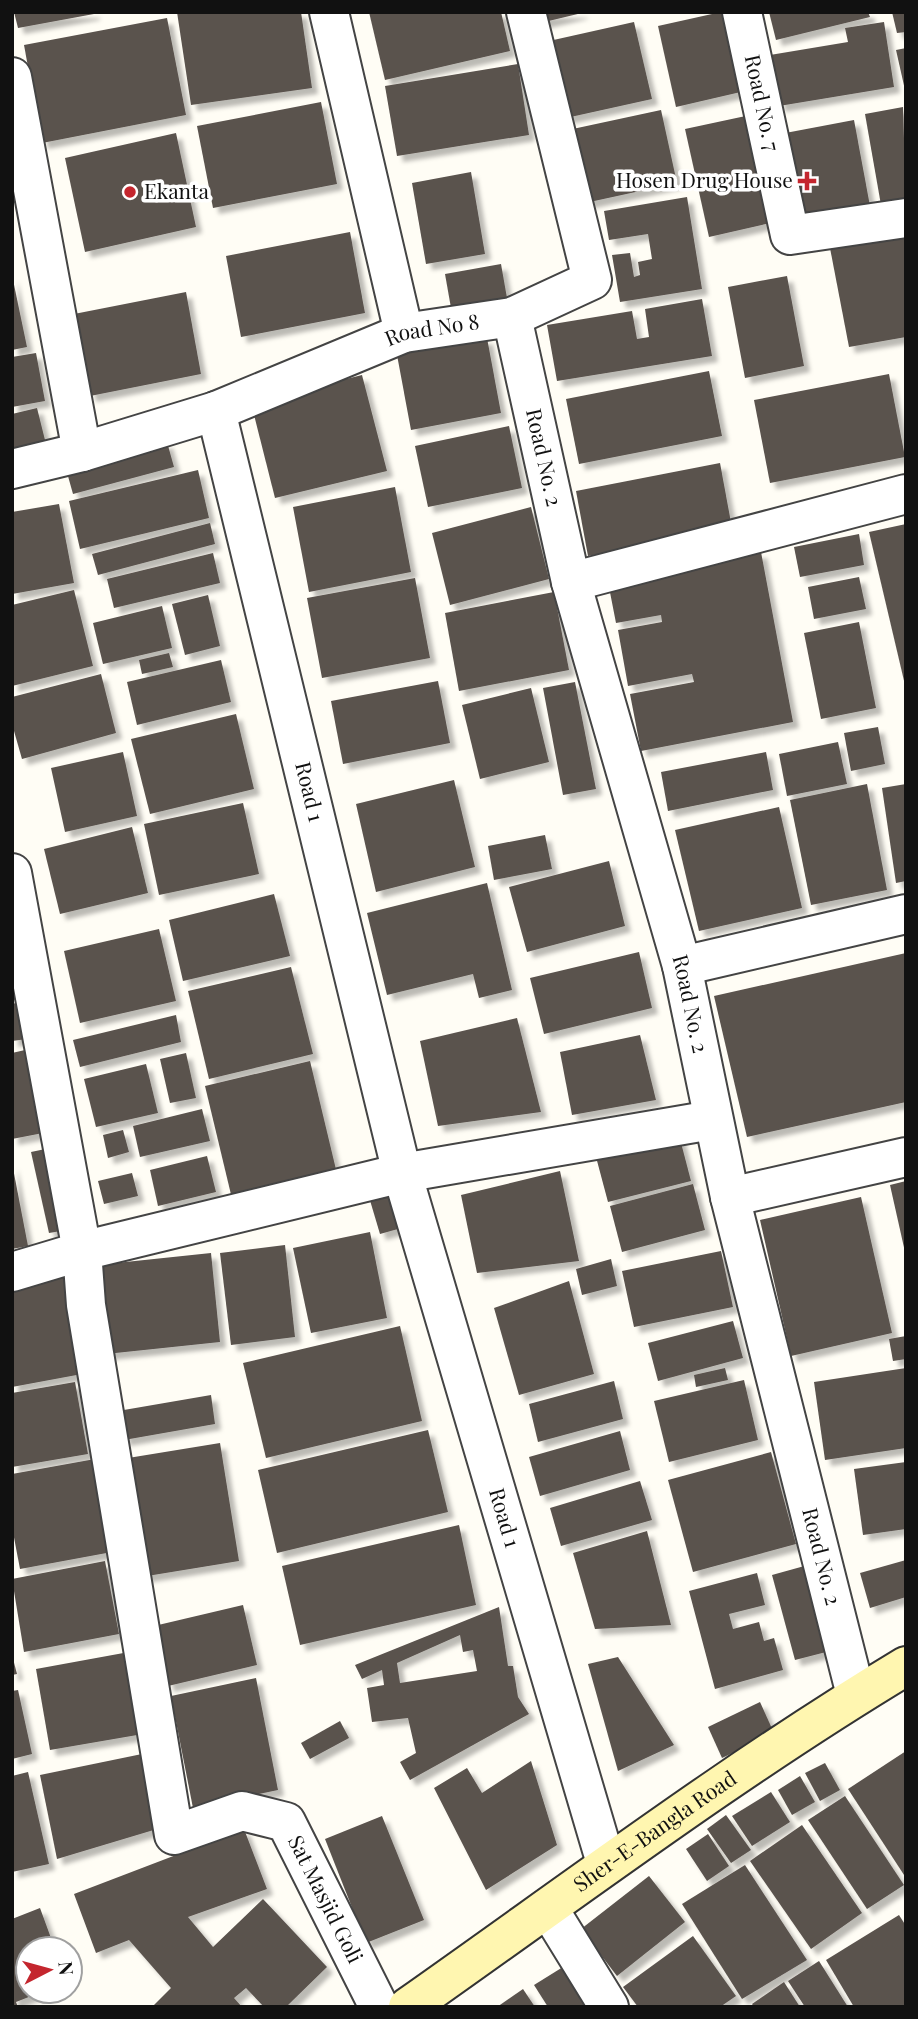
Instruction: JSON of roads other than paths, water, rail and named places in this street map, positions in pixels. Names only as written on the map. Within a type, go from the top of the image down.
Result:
[{"type":"street","points":[[329,12],[404,333]]},
{"type":"street","name":"Road No 8","points":[[12,469],[82,452],[216,411],[404,333],[512,317],[592,279],[526,12]]},
{"type":"street","name":"Road No. 7","points":[[742,12],[790,234],[906,218]]},
{"type":"street","points":[[12,77],[82,452]]},
{"type":"street","name":"Road No. 2","points":[[512,317],[571,582],[682,966],[730,1197],[856,1695]]},
{"type":"street","name":"Road 1","points":[[216,411],[402,1173],[606,1863]]},
{"type":"street","points":[[571,582],[906,494]]},
{"type":"street","points":[[12,873],[82,1251]]},
{"type":"street","points":[[682,966],[906,914]]},
{"type":"street","points":[[12,1272],[82,1251],[402,1173],[712,1120]]},
{"type":"street","points":[[730,1197],[906,1157]]},
{"type":"street","name":"Sat Masjid Goli","points":[[82,1251],[86,1305],[174,1835],[242,1811],[286,1822],[379,2007]]},
{"type":"street","name":"Sher-E-Bangla Road","points":[[408,2007],[548,1908],[606,1863],[856,1695],[906,1666]]},
{"type":"street","points":[[548,1908],[609,2007]]},
{"type":"place","name":"Hosen Drug House","points":[[807,181]]},
{"type":"place","name":"Ekanta","points":[[130,192]]}]
